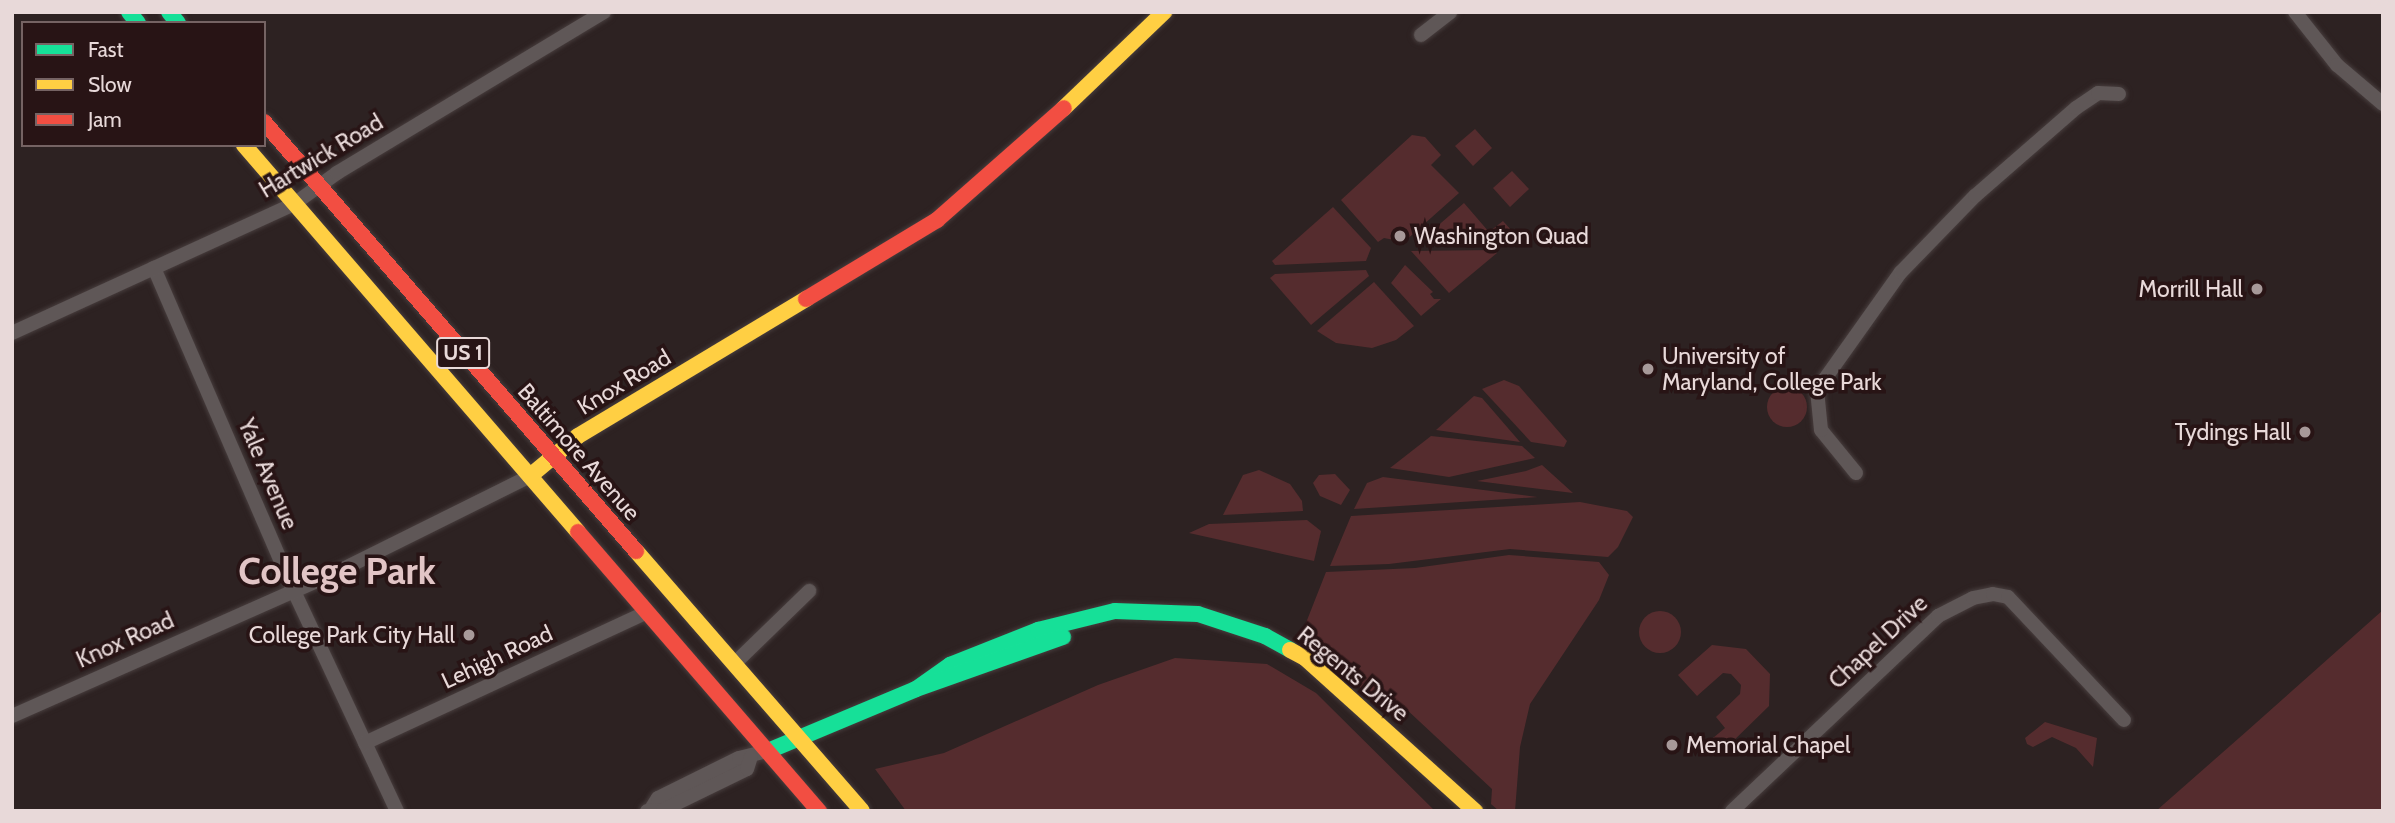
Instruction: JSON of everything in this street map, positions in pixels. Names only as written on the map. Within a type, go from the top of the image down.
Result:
[{"type":"main road","name":"Knox Road","points":[[530,476],[578,436],[937,220],[1013,158],[1164,12]]},
{"type":"main road","name":"Baltimore Avenue","points":[[266,124],[862,811]]},
{"type":"main road","name":"US 1","points":[[246,147],[819,811]]},
{"type":"main road","name":"Regents Drive","points":[[768,751],[916,689],[1139,614],[1198,614],[1219,619],[1286,647],[1337,685],[1475,811]]},
{"type":"street","name":"Hartwick Road","points":[[12,333],[294,204],[319,185],[604,12]]},
{"type":"street","points":[[1421,35],[1450,12]]},
{"type":"street","points":[[2295,12],[2337,65],[2383,103]]},
{"type":"street","points":[[1856,473],[1821,430],[1817,390],[1901,272],[1975,196],[2076,108],[2098,93],[2119,94]]},
{"type":"street","name":"Yale Avenue","points":[[154,268],[293,589],[397,811]]},
{"type":"street","name":"Knox Road","points":[[12,716],[410,538],[530,476]]},
{"type":"street","points":[[734,664],[809,591]]},
{"type":"street","name":"Chapel Drive","points":[[1732,811],[1938,616],[1973,598],[1993,594],[2016,604],[2123,720]]},
{"type":"street","name":"Lehigh Road","points":[[365,743],[647,612]]},
{"type":"street","points":[[649,810],[658,798],[739,758],[768,751]]},
{"type":"shaded area","points":[[1475,129],[1492,148],[1473,166],[1455,146]]},
{"type":"shaded area","points":[[1412,135],[1425,137],[1441,155],[1431,165],[1459,193],[1404,242],[1384,238],[1378,242],[1341,200]]},
{"type":"shaded area","points":[[1512,171],[1529,189],[1510,207],[1493,188]]},
{"type":"shaded area","points":[[1464,203],[1489,232],[1503,221],[1513,232],[1498,245],[1486,240],[1419,242]]},
{"type":"shaded area","points":[[1333,207],[1371,248],[1366,261],[1275,265],[1272,261]]},
{"type":"shaded area","points":[[1494,250],[1497,253],[1449,293],[1411,251]]},
{"type":"shaded area","points":[[1405,265],[1433,292],[1430,294],[1434,299],[1441,299],[1421,316],[1391,283]]},
{"type":"shaded area","points":[[1366,270],[1369,276],[1311,325],[1270,278],[1275,274]]},
{"type":"shaded area","points":[[1374,282],[1414,326],[1396,340],[1372,348],[1336,343],[1317,331]]},
{"type":"shaded area","points":[[1504,380],[1519,386],[1567,441],[1564,447],[1531,442],[1482,389]]},
{"type":"shaded area","points":[[1787,387],[1795,388],[1801,393],[1806,399],[1806,415],[1801,421],[1795,426],[1787,427],[1779,426],[1773,421],[1768,415],[1767,407],[1768,399],[1773,393],[1779,388]]},
{"type":"shaded area","points":[[1474,396],[1482,398],[1520,442],[1436,430]]},
{"type":"shaded area","points":[[1431,436],[1522,446],[1535,458],[1449,477],[1390,468]]},
{"type":"shaded area","points":[[1542,465],[1573,493],[1477,481],[1526,471]]},
{"type":"shaded area","points":[[1259,470],[1290,484],[1302,501],[1303,511],[1223,515],[1243,475]]},
{"type":"shaded area","points":[[1335,474],[1350,490],[1341,505],[1320,496],[1313,483],[1319,475]]},
{"type":"shaded area","points":[[1383,477],[1538,497],[1354,509],[1367,483]]},
{"type":"shaded area","points":[[1580,502],[1627,511],[1633,517],[1618,547],[1608,557],[1510,549],[1389,564],[1330,566],[1351,516]]},
{"type":"shaded area","points":[[1307,520],[1321,531],[1314,561],[1189,533],[1209,524]]},
{"type":"shaded area","points":[[1509,555],[1599,562],[1609,575],[1599,600],[1530,704],[1520,747],[1515,811],[1499,811],[1491,804],[1492,789],[1405,708],[1401,721],[1300,638],[1326,572],[1415,568]]},
{"type":"shaded area","points":[[2383,610],[2383,811],[2156,811],[2247,731]]},
{"type":"shaded area","points":[[1660,611],[1675,617],[1681,632],[1675,647],[1660,653],[1645,647],[1639,632],[1645,617]]},
{"type":"shaded area","points":[[1712,645],[1746,649],[1770,674],[1769,706],[1723,751],[1713,738],[1725,728],[1716,717],[1740,694],[1741,685],[1731,674],[1723,673],[1697,696],[1678,675]]},
{"type":"shaded area","points":[[1175,658],[1267,664],[1316,693],[1435,811],[906,811],[875,769],[944,753],[1098,685]]},
{"type":"shaded area","points":[[2045,722],[2097,738],[2093,767],[2076,748],[2052,737],[2033,747],[2027,744],[2025,738]]},
{"type":"traffic: fast","points":[[129,12],[136,21]]},
{"type":"traffic: fast","points":[[169,12],[176,21]]},
{"type":"traffic: fast","points":[[916,689],[950,665],[1038,630],[1115,611],[1198,614],[1265,636],[1290,650]]},
{"type":"traffic: fast","points":[[768,751],[916,689],[1063,637]]},
{"type":"traffic: slow","points":[[1064,108],[1164,12]]},
{"type":"traffic: slow","points":[[246,147],[578,532]]},
{"type":"traffic: slow","points":[[530,476],[578,436],[806,299]]},
{"type":"traffic: slow","points":[[636,551],[862,811]]},
{"type":"traffic: slow","points":[[1290,650],[1305,658],[1475,811]]},
{"type":"traffic: jam","points":[[806,299],[937,220],[1064,108]]},
{"type":"traffic: jam","points":[[266,124],[636,551]]},
{"type":"traffic: jam","points":[[578,532],[819,811]]},
{"type":"place","name":"Washington Quad","points":[[1400,236]]},
{"type":"place","name":"Morrill Hall","points":[[2257,289]]},
{"type":"place","name":"University of Maryland, College Park","points":[[1648,369]]},
{"type":"place","name":"Tydings Hall","points":[[2305,432]]},
{"type":"place","name":"College Park City Hall","points":[[469,635]]},
{"type":"place","name":"Memorial Chapel","points":[[1672,745]]},
{"type":"district","name":"College Park","points":[[337,571]]}]
